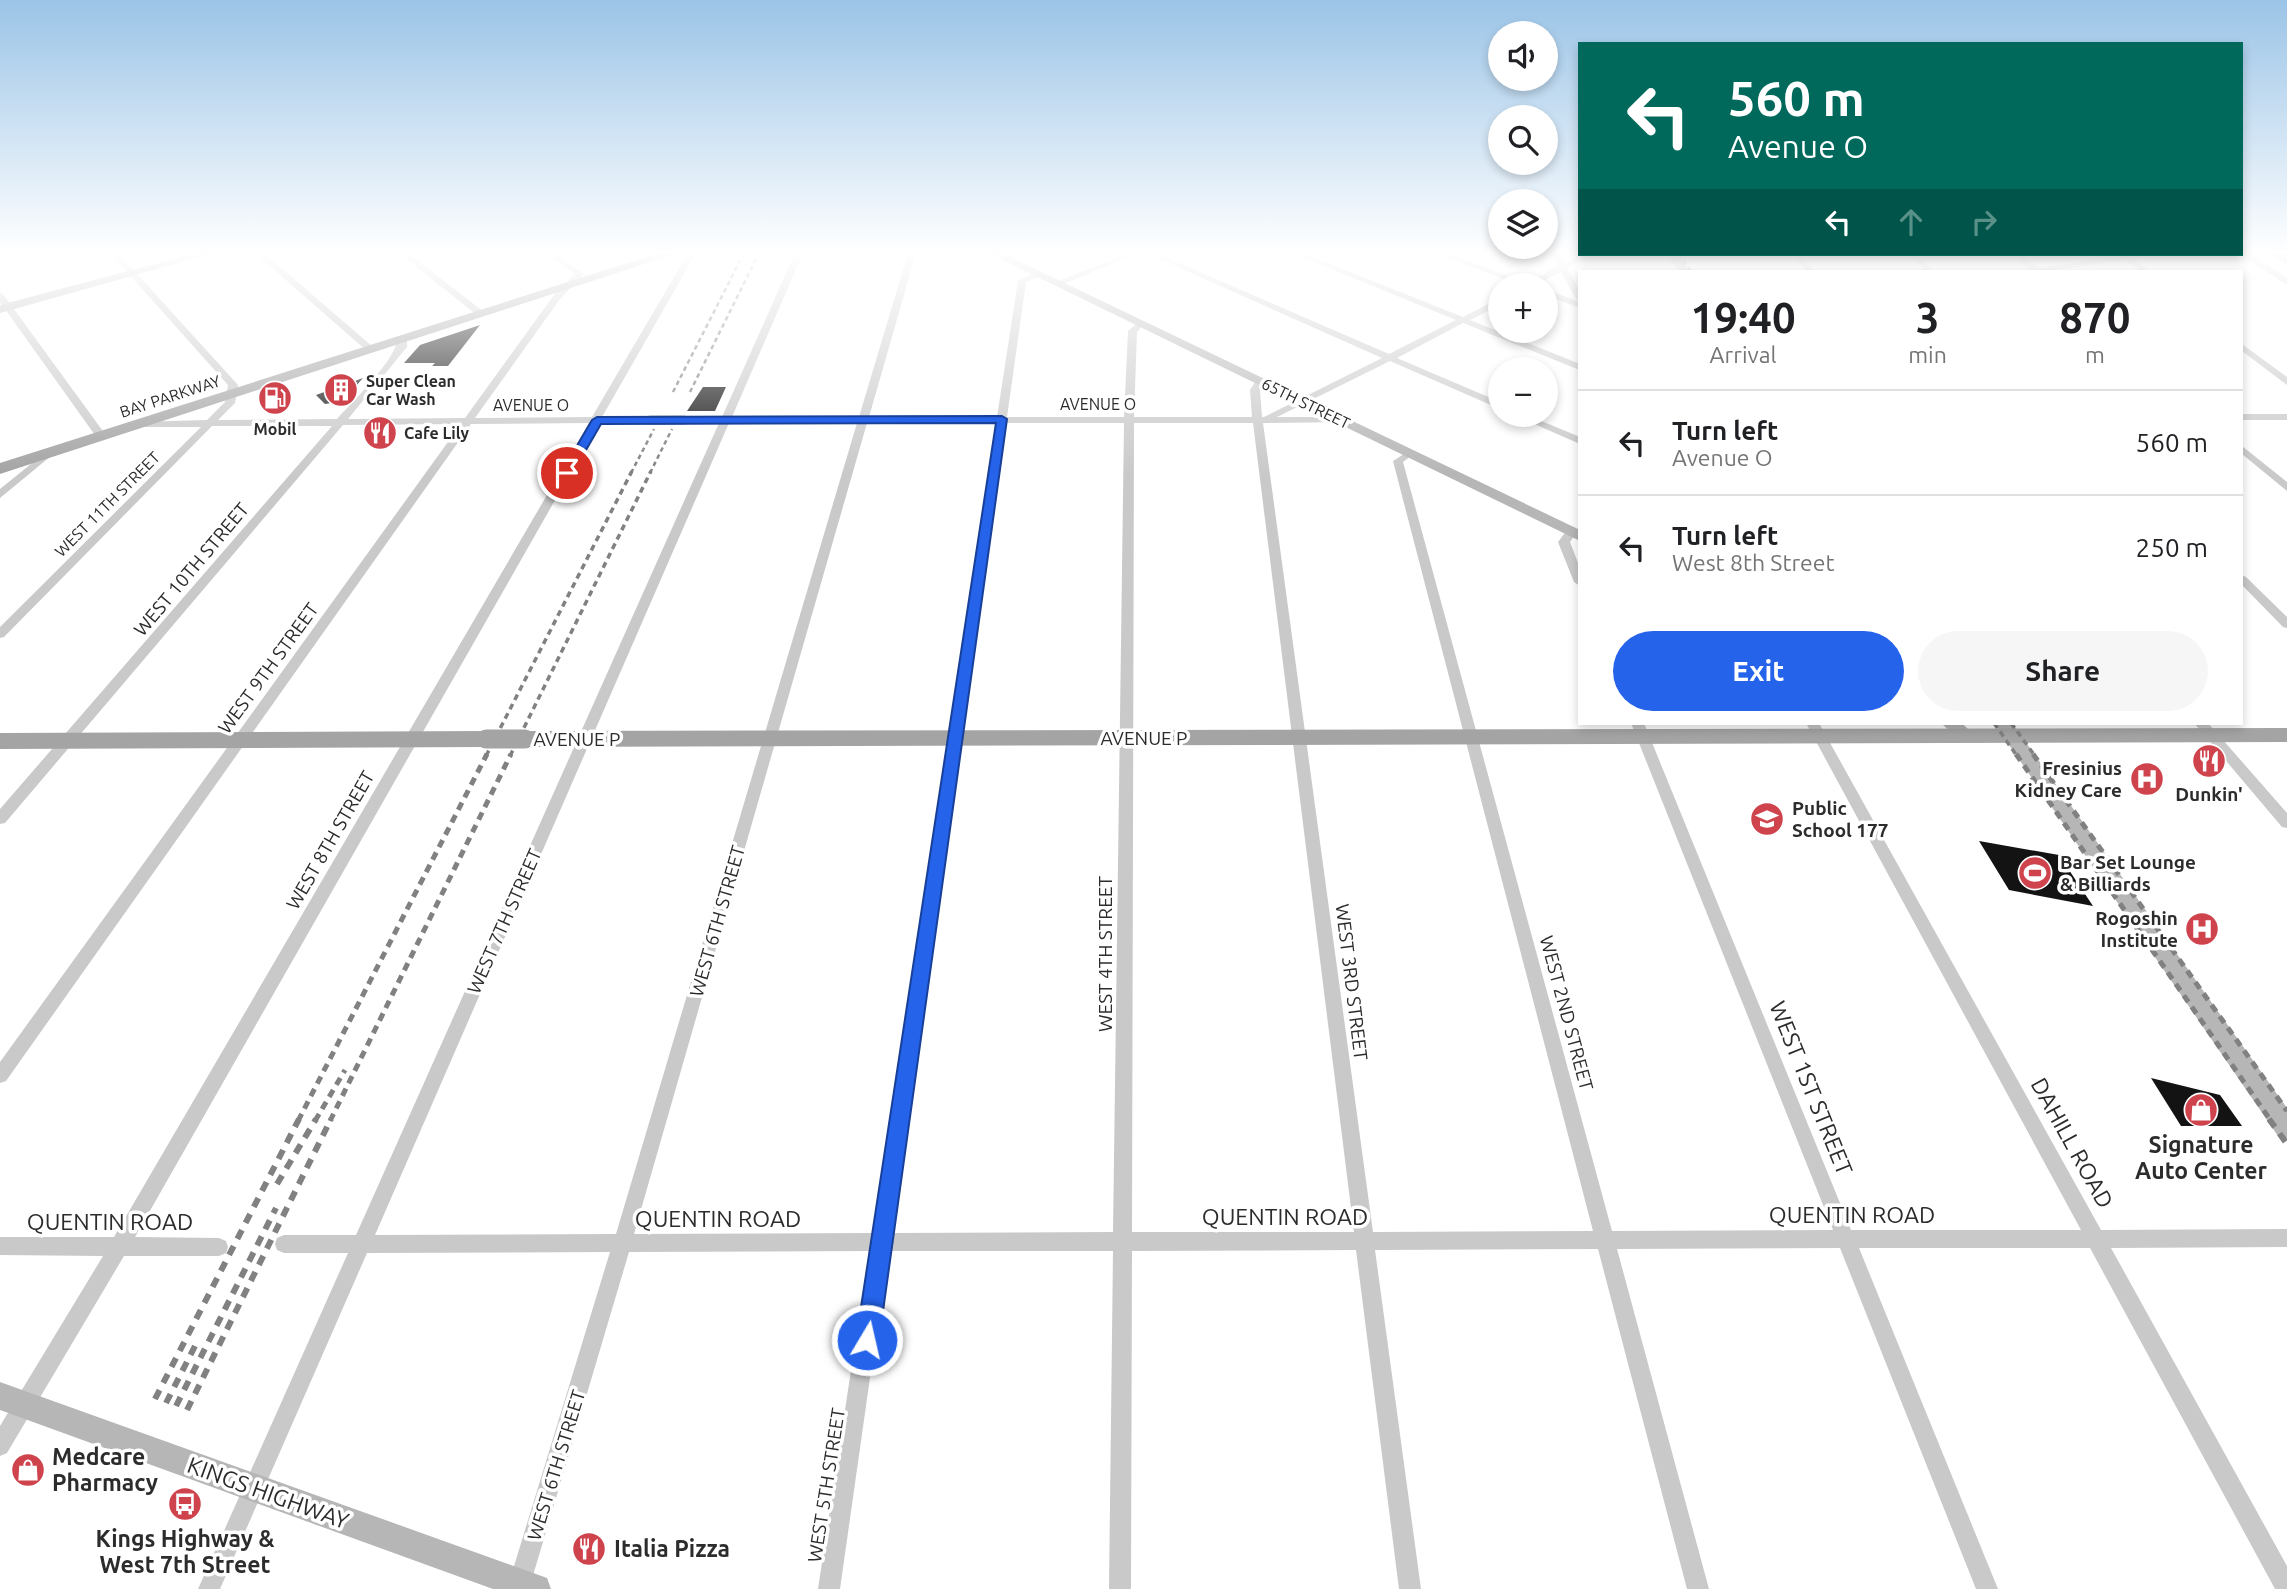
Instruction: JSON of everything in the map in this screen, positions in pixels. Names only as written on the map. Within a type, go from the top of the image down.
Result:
[{"type":"main road","name":"BAY PARKWAY","points":[[0,469],[439,327]]},
{"type":"main road","name":"65TH STREET","points":[[1149,327],[1576,534]]},
{"type":"main road","name":"AVENUE P","points":[[0,741],[1471,737],[1640,730],[1817,729],[2206,729],[2287,735]]},
{"type":"main road","points":[[2007,729],[2287,1128]]},
{"type":"main road","name":"KINGS HIGHWAY","points":[[12,1400],[525,1587]]},
{"type":"street","points":[[20,327],[101,436]]},
{"type":"street","points":[[181,327],[233,385],[232,394]]},
{"type":"street","points":[[345,327],[370,349]]},
{"type":"street","name":"WEST 9TH STREET","points":[[0,1076],[536,327]]},
{"type":"street","name":"WEST 8TH STREET","points":[[0,1446],[12,1400],[119,1247],[650,327]]},
{"type":"street","name":"WEST 7TH STREET","points":[[209,1589],[767,327]]},
{"type":"street","name":"WEST 6TH STREET","points":[[525,1587],[622,1244],[890,327]]},
{"type":"street","name":"WEST 5TH STREET","points":[[830,1589],[1015,327]]},
{"type":"street","name":"WEST 4TH STREET","points":[[1120,1589],[1129,419],[1133,331],[1137,327]]},
{"type":"street","points":[[1319,327],[1488,401]]},
{"type":"street","name":"AVENUE O","points":[[1258,419],[1283,413],[1448,327]]},
{"type":"street","points":[[1480,327],[1578,366]]},
{"type":"street","name":"WEST 10TH STREET","points":[[0,819],[388,366],[402,347],[402,339]]},
{"type":"street","points":[[2243,348],[2287,382]]},
{"type":"street","name":"WEST 3RD STREET","points":[[1259,381],[1255,390],[1258,419],[1410,1589]]},
{"type":"street","name":"WEST 11TH STREET","points":[[0,634],[212,422],[230,403],[232,394]]},
{"type":"street","points":[[2243,417],[2287,417]]},
{"type":"street","name":"AVENUE O","points":[[140,424],[863,419],[1341,420]]},
{"type":"street","points":[[1546,427],[1578,441]]},
{"type":"street","points":[[2243,450],[2287,488]]},
{"type":"street","name":"WEST 2ND STREET","points":[[1410,453],[1398,461],[1698,1589]]},
{"type":"street","points":[[0,495],[47,454]]},
{"type":"street","points":[[1576,534],[1564,542],[1578,577]]},
{"type":"street","points":[[2243,580],[2287,624]]},
{"type":"street","name":"DAHILL ROAD","points":[[1817,729],[2287,1588]]},
{"type":"street","points":[[2206,729],[2287,822]]},
{"type":"street","name":"WEST 1ST STREET","points":[[1640,730],[1987,1589]]},
{"type":"street","name":"QUENTIN ROAD","points":[[284,1244],[2287,1238]]},
{"type":"street","name":"QUENTIN ROAD","points":[[0,1246],[219,1247]]},
{"type":"building","points":[[478,327],[448,366],[432,366],[435,363],[404,363],[420,345]]},
{"type":"building","points":[[363,378],[343,401],[325,404],[316,395]]},
{"type":"building","points":[[703,387],[726,387],[715,411],[687,411]]},
{"type":"building","name":"Bar Set Lounge & Billiards","points":[[1979,841],[2059,855],[2093,906],[2009,890]]},
{"type":"building","name":"Signature Auto Center","points":[[2151,1078],[2220,1095],[2242,1126],[2181,1126]]},
{"type":"railway","points":[[673,392],[706,327]]},
{"type":"railway","points":[[690,392],[722,327]]},
{"type":"railway","points":[[631,473],[654,429]]},
{"type":"railway","points":[[651,471],[672,429]]},
{"type":"railway","points":[[486,756],[632,471]]},
{"type":"railway","points":[[510,756],[651,471]]},
{"type":"railway","points":[[1995,725],[2017,756]]},
{"type":"railway","points":[[2012,725],[2035,756]]},
{"type":"railway","points":[[298,1121],[487,754]]},
{"type":"railway","points":[[330,1121],[511,754]]},
{"type":"railway","points":[[2016,754],[2271,1121]]},
{"type":"railway","points":[[2033,754],[2287,1111]]},
{"type":"railway","points":[[315,1121],[345,1070]]},
{"type":"railway","points":[[155,1399],[299,1119]]},
{"type":"railway","points":[[277,1184],[316,1119]]},
{"type":"railway","points":[[187,1410],[331,1119]]},
{"type":"railway","points":[[2269,1119],[2287,1144]]},
{"type":"railway","points":[[176,1406],[276,1208]]},
{"type":"railway","points":[[166,1403],[195,1346]]},
{"type":"place","name":"Super Clean Car Wash","points":[[341,390]]},
{"type":"place","name":"Mobil","points":[[275,398]]},
{"type":"place","name":"Cafe Lily","points":[[380,433]]},
{"type":"place","name":"Dunkin'","points":[[2209,761]]},
{"type":"place","name":"Fresinius Kidney Care","points":[[2147,779]]},
{"type":"place","name":"Public School 177","points":[[1767,819]]},
{"type":"place","name":"Bar Set Lounge & Billiards","points":[[2035,873]]},
{"type":"place","name":"Rogoshin Institute","points":[[2202,929]]},
{"type":"place","name":"Signature Auto Center","points":[[2201,1110]]},
{"type":"place","name":"Medcare Pharmacy","points":[[28,1470]]},
{"type":"place","name":"Kings Highway & West 7th Street","points":[[185,1504]]},
{"type":"place","name":"Italia Pizza","points":[[589,1549]]},
{"type":"route","points":[[567,473],[597,420],[1002,419],[867,1340]]}]
